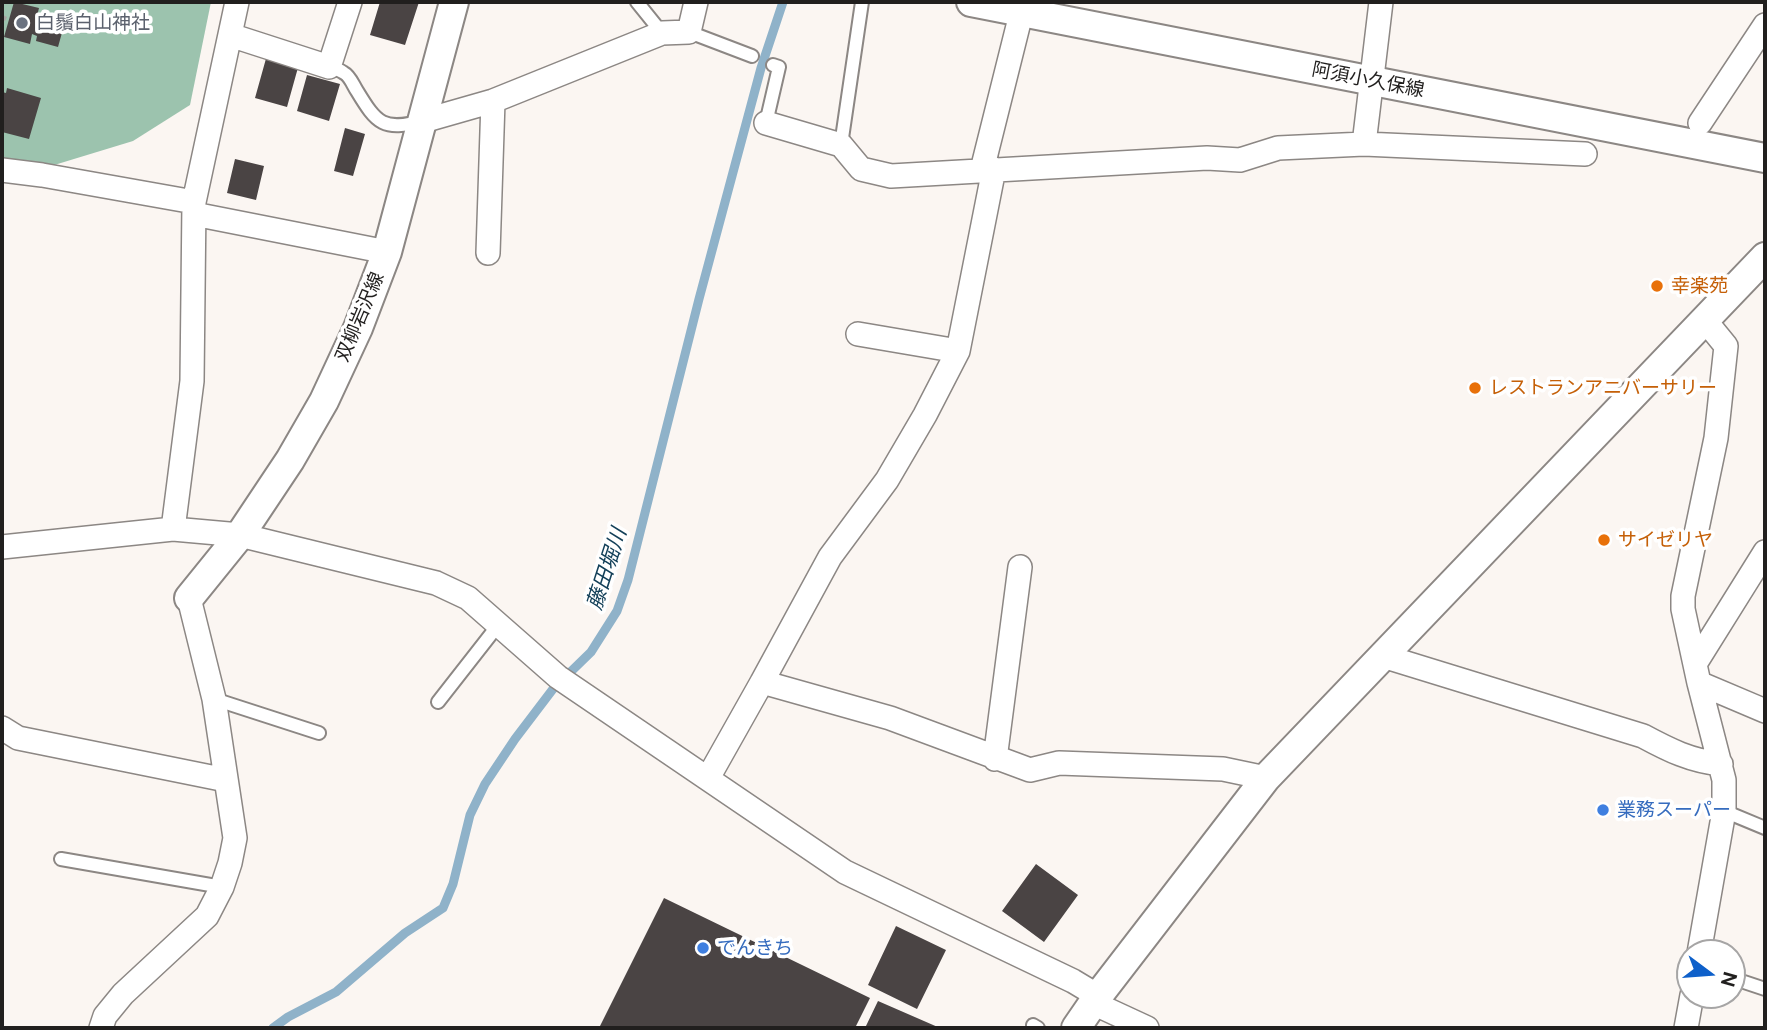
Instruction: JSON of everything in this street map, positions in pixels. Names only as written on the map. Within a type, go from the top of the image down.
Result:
[{"type":"street","points":[[173,529],[192,381],[194,208],[237,2]]},
{"type":"street","points":[[230,35],[329,66],[350,2]]},
{"type":"street","name":"双柳岩沢線","points":[[189,598],[240,535],[290,460],[324,401],[358,328],[387,252],[454,2]]},
{"type":"street","points":[[423,121],[493,101],[662,33],[689,32],[696,2]]},
{"type":"street","name":"阿須小久保線","points":[[971,2],[1022,6],[1372,80],[1765,158]]},
{"type":"street","points":[[1364,144],[1381,2]]},
{"type":"street","points":[[708,778],[830,557],[887,480],[958,351],[988,169],[1022,6]]},
{"type":"street","points":[[1700,122],[1765,25]]},
{"type":"street","points":[[488,253],[493,101]]},
{"type":"street","points":[[766,123],[841,145],[861,169],[891,176],[1207,158],[1240,160],[1278,148],[1364,144],[1585,154]]},
{"type":"street","points":[[2,170],[42,174],[387,252]]},
{"type":"street","points":[[1076,1028],[1095,999],[1266,778],[1765,257]]},
{"type":"street","points":[[1701,939],[1724,811],[1724,780],[1697,674],[1683,609],[1683,596],[1716,438],[1726,346],[1704,319]]},
{"type":"street","points":[[858,334],[958,351]]},
{"type":"street","points":[[2,547],[173,529],[240,535],[436,583],[468,598],[558,677],[845,872],[1073,981],[1095,999],[1147,1028]]},
{"type":"street","points":[[1697,674],[1765,552]]},
{"type":"street","points":[[995,759],[1020,568]]},
{"type":"street","points":[[101,1028],[106,1016],[123,994],[206,916],[222,887],[235,838],[214,699],[189,598]]},
{"type":"street","points":[[1383,656],[1643,736],[1680,755],[1701,762],[1721,764]]},
{"type":"street","points":[[1697,674],[1765,711]]},
{"type":"street","points":[[762,682],[890,718],[1030,770],[1059,763],[1223,769],[1266,778]]},
{"type":"street","points":[[2,729],[18,738],[226,780]]},
{"type":"street","points":[[1686,1028],[1689,1009]]},
{"type":"lane","points":[[637,2],[662,33]]},
{"type":"lane","points":[[841,145],[862,2]]},
{"type":"lane","points":[[689,32],[752,56]]},
{"type":"lane","points":[[766,123],[779,67],[773,65]]},
{"type":"lane","points":[[329,66],[346,74],[372,115],[381,122],[404,125],[423,121]]},
{"type":"lane","points":[[438,702],[499,624]]},
{"type":"lane","points":[[214,699],[319,733]]},
{"type":"lane","points":[[1724,811],[1765,828]]},
{"type":"lane","points":[[61,859],[222,887]]},
{"type":"lane","points":[[1746,983],[1765,989]]},
{"type":"green space","points":[[2,2],[211,2],[190,105],[133,141],[51,166],[2,159]]},
{"type":"building","points":[[14,2],[39,8],[36,20],[41,21],[43,15],[65,22],[58,47],[36,41],[37,36],[32,34],[30,44],[4,37]]},
{"type":"building","points":[[380,2],[419,2],[405,45],[370,35]]},
{"type":"building","points":[[267,55],[299,64],[287,107],[255,98]]},
{"type":"building","points":[[307,75],[340,84],[329,121],[297,111]]},
{"type":"building","points":[[7,88],[41,98],[29,139],[2,132],[2,92],[6,93]]},
{"type":"building","points":[[345,128],[365,134],[353,176],[334,171]]},
{"type":"building","points":[[235,159],[264,166],[256,200],[227,193]]},
{"type":"building","points":[[1036,864],[1078,895],[1044,942],[1002,911]]},
{"type":"building","name":"でんきち","points":[[664,898],[870,998],[855,1028],[599,1028]]},
{"type":"building","points":[[896,926],[946,950],[917,1009],[868,985]]},
{"type":"building","points":[[878,1001],[940,1028],[865,1028]]},
{"type":"waterway","name":"藤田堀川","points":[[273,1028],[288,1017],[336,992],[405,933],[443,908],[453,884],[470,815],[485,784],[553,689],[591,652],[617,611],[628,580],[761,68],[783,2]]},
{"type":"place","name":"白鬚白山神社","points":[[22,23]]},
{"type":"place","name":"幸楽苑","points":[[1657,286]]},
{"type":"place","name":"レストランアニバーサリー","points":[[1475,388]]},
{"type":"place","name":"サイゼリヤ","points":[[1604,540]]},
{"type":"place","name":"業務スーパー","points":[[1603,810]]},
{"type":"place","name":"でんきち","points":[[703,948]]}]
